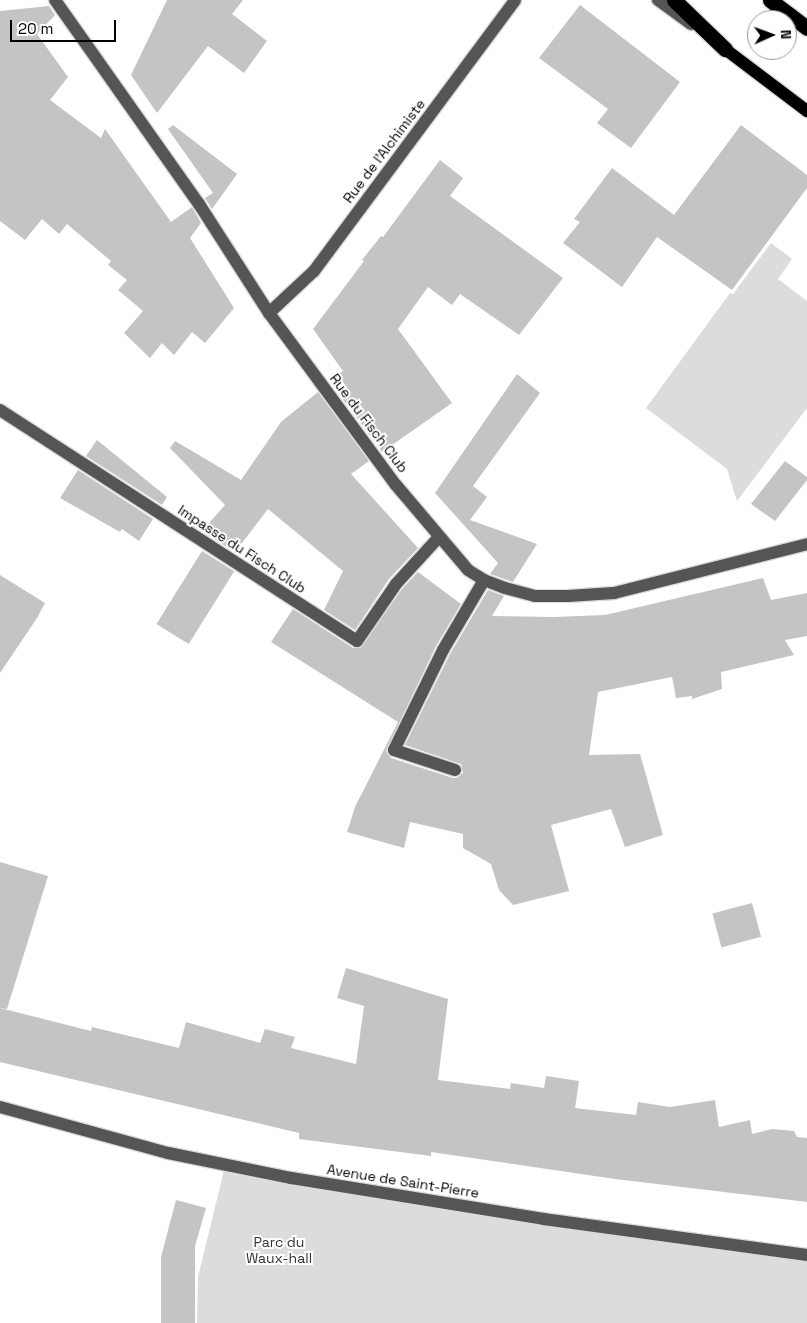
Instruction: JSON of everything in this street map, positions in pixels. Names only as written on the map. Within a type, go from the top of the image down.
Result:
[{"type":"highway","points":[[674,0],[725,49]]},
{"type":"highway","points":[[770,0],[807,28]]},
{"type":"main road","points":[[725,49],[807,111]]},
{"type":"street","name":"Rue du Fisch Club","points":[[55,0],[200,204],[269,313],[396,486],[468,570],[484,580],[535,596],[614,593],[807,544]]},
{"type":"street","name":"Rue de l'Alchimiste","points":[[269,313],[314,271],[515,0]]},
{"type":"street","points":[[658,0],[725,49]]},
{"type":"street","name":"Impasse du Fisch Club","points":[[0,410],[356,641],[396,584],[439,537]]},
{"type":"street","points":[[455,770],[394,750],[443,650],[484,580]]},
{"type":"street","name":"Avenue de Saint-Pierre","points":[[0,1107],[168,1152],[291,1178],[544,1219],[807,1255]]},
{"type":"green space","points":[[771,243],[792,259],[778,279],[807,301],[807,408],[737,501],[727,469],[646,408],[730,293],[733,294]]},
{"type":"green space","name":"Parc du Waux-hall","points":[[225,1166],[807,1255],[807,1323],[197,1323],[198,1277]]},
{"type":"building","points":[[167,0],[243,0],[232,14],[267,41],[244,73],[208,46],[157,113],[131,75]]},
{"type":"building","points":[[580,5],[680,82],[631,148],[597,123],[608,109],[539,58]]},
{"type":"building","points":[[49,6],[55,15],[37,34],[68,77],[50,100],[101,138],[105,129],[171,222],[192,207],[201,223],[190,238],[234,308],[205,343],[192,332],[174,355],[162,343],[150,358],[124,333],[143,311],[118,290],[127,280],[108,265],[111,261],[67,224],[59,234],[42,219],[25,240],[0,221],[0,11]]},
{"type":"building","points":[[173,125],[237,174],[212,209],[205,198],[213,193],[168,129]]},
{"type":"building","points":[[741,125],[807,175],[807,188],[732,290],[657,237],[622,287],[563,243],[580,222],[574,219],[612,168],[674,215]]},
{"type":"building","points":[[440,160],[463,178],[450,196],[563,278],[519,335],[460,294],[452,305],[428,287],[398,329],[452,403],[382,452],[330,382],[343,371],[313,329],[364,261],[362,260],[381,236],[383,237]]},
{"type":"building","points":[[517,374],[540,393],[473,486],[487,497],[470,520],[537,544],[513,582],[490,574],[498,563],[435,493]]},
{"type":"building","points":[[318,392],[369,461],[351,474],[418,548],[389,579],[355,630],[324,610],[343,571],[268,509],[235,552],[202,531],[225,505],[170,448],[175,441],[241,480],[281,422]]},
{"type":"building","points":[[97,440],[167,497],[162,505],[86,456]]},
{"type":"building","points":[[785,461],[807,477],[807,480],[775,521],[751,504]]},
{"type":"building","points":[[78,470],[153,519],[139,541],[122,529],[120,532],[60,498]]},
{"type":"building","points":[[202,551],[234,571],[189,644],[156,624]]},
{"type":"building","points":[[418,572],[461,604],[436,646],[386,751],[391,758],[453,778],[457,778],[463,773],[461,764],[405,745],[450,654],[488,590],[504,596],[492,616],[554,617],[605,615],[763,578],[771,600],[807,593],[807,636],[785,640],[794,655],[721,672],[722,689],[692,699],[692,696],[676,698],[672,677],[598,692],[589,755],[640,754],[663,835],[625,847],[611,809],[551,825],[569,891],[513,905],[499,890],[491,864],[463,848],[463,834],[410,822],[404,848],[347,832],[355,807],[398,722],[271,642],[293,609],[353,648],[360,648],[402,589]]},
{"type":"building","points":[[0,575],[45,603],[0,673]]},
{"type":"building","points":[[0,862],[48,876],[7,1009],[0,1008]]},
{"type":"building","points":[[752,903],[761,937],[721,947],[712,914]]},
{"type":"building","points":[[346,968],[448,999],[438,1080],[510,1089],[511,1083],[544,1088],[546,1076],[579,1081],[575,1108],[636,1115],[638,1102],[670,1107],[715,1100],[719,1127],[750,1120],[752,1134],[772,1129],[794,1131],[797,1137],[807,1138],[807,1202],[615,1179],[431,1152],[431,1156],[299,1139],[299,1133],[0,1062],[0,1008],[91,1031],[92,1027],[179,1048],[186,1022],[260,1043],[265,1029],[295,1037],[291,1048],[356,1064],[364,1006],[337,998]]},
{"type":"building","points":[[176,1200],[206,1208],[195,1246],[195,1323],[161,1323],[161,1257]]}]
